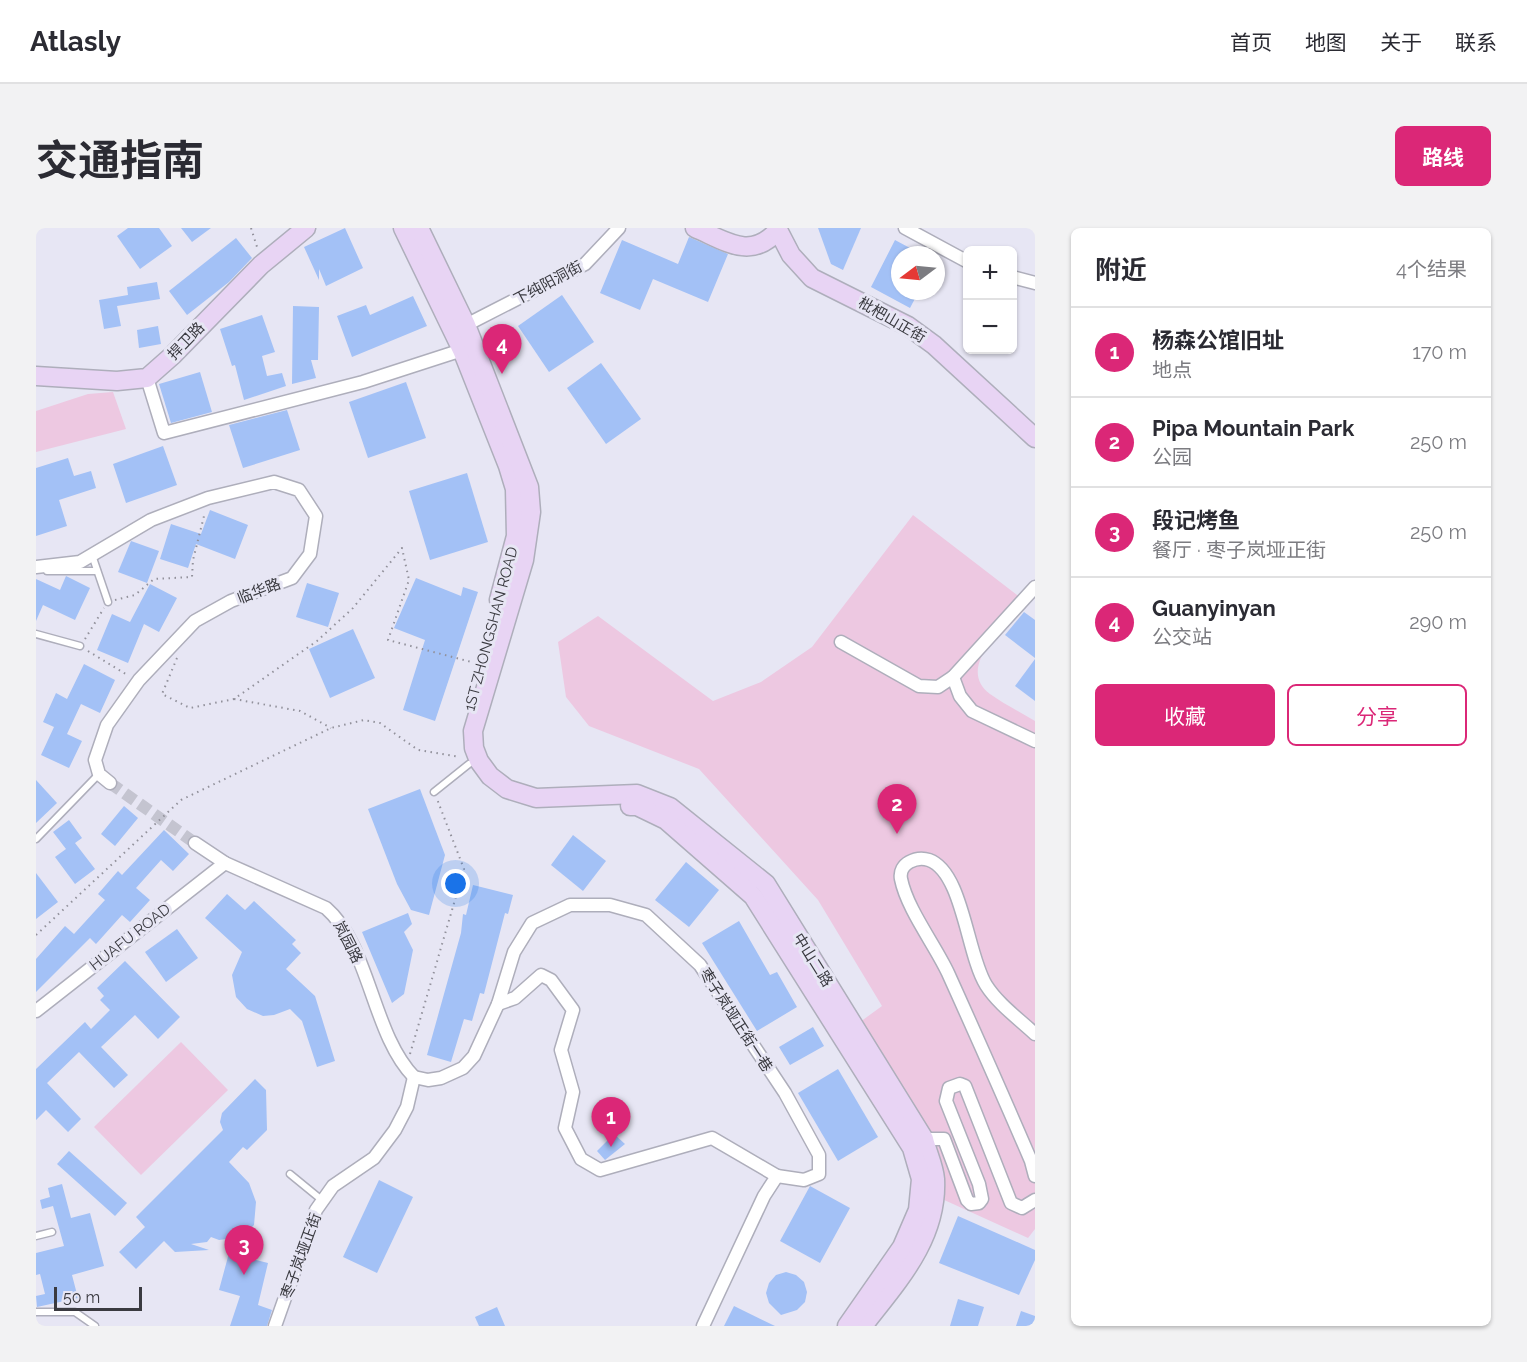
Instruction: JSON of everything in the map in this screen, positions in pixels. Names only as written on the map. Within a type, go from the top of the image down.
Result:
[{"type":"main road","name":"捍卫路","points":[[147,378],[173,355],[261,265],[306,228]]},
{"type":"main road","name":"1ST ZHONGSHAN ROAD","points":[[403,228],[462,350],[508,465],[515,489],[517,516],[511,558],[462,736],[471,761]]},
{"type":"main road","name":"1ST ZHONGSHAN ROAD","points":[[419,228],[466,326],[521,461],[529,487],[531,512],[524,560],[473,731],[474,748],[471,761]]},
{"type":"main road","points":[[695,228],[745,247],[757,247],[767,242],[778,229]]},
{"type":"main road","name":"枇杷山正街","points":[[778,229],[790,255],[813,278],[908,326],[934,345],[1035,438]]},
{"type":"main road","points":[[36,376],[117,381],[147,378]]},
{"type":"main road","name":"中山二路","points":[[471,761],[507,789],[536,798],[637,794],[669,807],[766,884],[924,1139],[935,1178],[932,1218],[915,1259],[863,1326]]},
{"type":"main road","name":"中山二路","points":[[471,761],[486,787],[503,798],[524,805],[570,808],[637,806],[666,820],[753,896],[912,1148],[921,1179],[918,1210],[902,1247],[847,1326]]},
{"type":"street","name":"下纯阳洞街","points":[[466,326],[585,264],[619,228]]},
{"type":"street","points":[[905,228],[963,259]]},
{"type":"street","points":[[1017,278],[1035,283]]},
{"type":"street","points":[[147,378],[164,433],[363,382],[462,350]]},
{"type":"street","name":"临华路","points":[[36,569],[80,562],[152,520],[208,498],[274,482],[299,490],[316,516],[310,554],[292,578],[231,601],[195,621],[138,682],[107,724],[95,760],[99,774]]},
{"type":"street","points":[[841,642],[919,686],[938,687],[953,677],[1035,587]]},
{"type":"street","points":[[953,677],[960,696],[972,711],[1035,741]]},
{"type":"street","points":[[99,774],[110,783]]},
{"type":"street","name":"岚园路","points":[[195,843],[225,863],[326,908],[333,914],[356,956],[393,1052],[409,1072]]},
{"type":"street","points":[[1035,1034],[986,985],[949,875],[934,862],[925,859],[913,860],[903,867],[900,877],[924,932],[947,971],[988,1059],[1031,1161],[1035,1176]]},
{"type":"street","name":"HUAFU ROAD","points":[[36,1011],[225,863]]},
{"type":"street","name":"枣子岚垭正街一巷","points":[[409,1072],[441,1078],[464,1068],[474,1056],[498,1004],[514,952],[532,923],[570,904],[610,906],[646,915],[700,965],[784,1094],[819,1155],[819,1174],[804,1180],[777,1176]]},
{"type":"street","points":[[498,1004],[514,998],[541,975],[551,980],[573,1010],[561,1050],[573,1092],[565,1128],[581,1160],[600,1170],[712,1138],[777,1176],[764,1196],[703,1326]]},
{"type":"street","name":"枣子岚垭正街","points":[[275,1326],[316,1210],[333,1186],[374,1158],[388,1139],[407,1107],[409,1072]]},
{"type":"street","points":[[924,1139],[944,1139],[967,1200],[970,1204],[979,1203],[982,1199],[980,1184],[946,1101],[949,1088],[960,1084],[965,1086],[1011,1203],[1022,1208],[1035,1200]]},
{"type":"lane","points":[[92,555],[108,602]]},
{"type":"lane","points":[[36,569],[97,571]]},
{"type":"lane","points":[[36,634],[80,646]]},
{"type":"lane","points":[[434,792],[471,761]]},
{"type":"lane","points":[[36,839],[99,774]]},
{"type":"lane","points":[[290,1174],[323,1201]]},
{"type":"lane","points":[[36,1236],[51,1232]]},
{"type":"lane","points":[[36,1311],[75,1312],[95,1326]]},
{"type":"path","points":[[251,228],[261,265]]},
{"type":"path","points":[[138,682],[80,646],[108,602],[135,595],[154,579],[192,577],[193,560],[208,498]]},
{"type":"path","points":[[234,699],[317,640],[353,608],[402,548],[409,580],[388,640],[481,664]]},
{"type":"path","points":[[173,645],[178,656],[162,694],[190,708],[234,699],[300,711],[331,728]]},
{"type":"path","points":[[36,935],[181,800],[331,728],[364,720],[380,723],[418,750],[471,761]]},
{"type":"path","points":[[409,1072],[464,869],[434,792]]},
{"type":"shaded area","points":[[113,392],[126,429],[36,452],[36,411],[88,394]]},
{"type":"shaded area","points":[[913,515],[1026,602],[987,646],[978,671],[980,683],[990,694],[1035,721],[1035,1229],[1028,1238],[942,1199],[860,1022],[882,1006],[818,900],[699,769],[589,726],[566,697],[558,642],[598,616],[713,701],[761,682],[812,647]]},
{"type":"shaded area","points":[[181,1042],[228,1090],[141,1175],[94,1127]]},
{"type":"building","points":[[128,228],[159,228],[172,246],[140,269],[117,236]]},
{"type":"building","points":[[181,228],[211,228],[192,242]]},
{"type":"building","points":[[345,228],[363,268],[326,286],[319,269],[319,280],[304,247]]},
{"type":"building","points":[[818,228],[861,228],[843,270],[831,264]]},
{"type":"building","points":[[689,237],[728,254],[708,302],[653,279],[640,310],[600,293],[622,240],[678,264]]},
{"type":"building","points":[[236,238],[252,258],[229,282],[187,315],[169,291]]},
{"type":"building","points":[[895,240],[906,246],[892,246]]},
{"type":"building","points":[[891,248],[891,298],[871,287]]},
{"type":"building","points":[[157,282],[160,299],[117,306],[121,326],[104,329],[99,300],[128,295],[127,287]]},
{"type":"building","points":[[562,295],[594,342],[549,372],[518,326]]},
{"type":"building","points":[[413,296],[427,326],[352,357],[337,316],[366,305],[370,315]]},
{"type":"building","points":[[895,300],[914,300],[910,308]]},
{"type":"building","points":[[293,306],[319,307],[318,360],[311,360],[316,378],[292,384]]},
{"type":"building","points":[[262,315],[275,352],[262,356],[267,376],[282,373],[286,386],[244,400],[235,365],[232,366],[220,329]]},
{"type":"building","points":[[158,326],[161,344],[139,348],[137,330]]},
{"type":"building","points":[[601,363],[641,419],[606,444],[567,388]]},
{"type":"building","points":[[200,372],[212,412],[171,423],[159,384]]},
{"type":"building","points":[[406,382],[426,438],[368,458],[349,402]]},
{"type":"building","points":[[287,410],[300,450],[243,468],[229,425]]},
{"type":"building","points":[[163,446],[177,485],[126,503],[113,464]]},
{"type":"building","points":[[68,458],[74,476],[91,471],[96,488],[59,500],[67,526],[36,536],[36,468]]},
{"type":"building","points":[[467,473],[488,542],[430,560],[409,491]]},
{"type":"building","points":[[210,510],[248,525],[235,559],[196,544],[188,568],[160,559],[171,524],[201,534]]},
{"type":"building","points":[[131,541],[159,551],[147,583],[118,572]]},
{"type":"building","points":[[66,576],[90,588],[75,620],[43,605],[36,621],[36,579],[60,590]]},
{"type":"building","points":[[416,578],[461,596],[463,587],[478,592],[435,721],[403,710],[425,640],[394,628]]},
{"type":"building","points":[[307,583],[339,593],[328,627],[296,617]]},
{"type":"building","points":[[150,584],[177,598],[159,632],[144,624],[128,663],[97,650],[112,614],[130,622]]},
{"type":"building","points":[[1024,612],[1035,620],[1035,658],[1005,635]]},
{"type":"building","points":[[353,629],[375,678],[330,698],[309,649]]},
{"type":"building","points":[[1035,659],[1035,701],[1015,686]]},
{"type":"building","points":[[84,664],[115,680],[100,713],[81,704],[67,734],[82,741],[69,768],[41,755],[54,727],[43,722],[56,693],[67,699]]},
{"type":"building","points":[[36,780],[57,803],[36,823]]},
{"type":"building","points":[[420,789],[445,855],[429,915],[411,910],[397,884],[368,809]]},
{"type":"building","points":[[124,806],[138,818],[115,846],[101,834]]},
{"type":"building","points":[[69,820],[82,838],[75,843],[95,869],[75,884],[55,857],[66,849],[53,832]]},
{"type":"building","points":[[164,830],[189,854],[173,871],[161,860],[136,888],[150,900],[130,922],[122,915],[96,944],[90,938],[36,992],[36,959],[65,926],[74,934],[105,900],[98,894],[118,871],[122,875]]},
{"type":"building","points":[[573,835],[606,861],[583,891],[551,865]]},
{"type":"building","points":[[686,862],[719,890],[689,927],[655,900]]},
{"type":"building","points":[[36,873],[58,902],[36,919]]},
{"type":"building","points":[[473,885],[513,895],[508,914],[505,913],[484,994],[480,993],[472,1021],[464,1019],[451,1062],[427,1055],[461,933],[463,914],[466,915]]},
{"type":"building","points":[[227,894],[245,910],[254,901],[296,940],[292,944],[301,953],[286,969],[315,996],[335,1061],[317,1067],[302,1021],[290,1009],[263,1016],[247,1009],[236,997],[232,975],[242,952],[205,918]]},
{"type":"building","points":[[408,913],[412,924],[404,932],[413,950],[404,994],[392,1003],[362,932]]},
{"type":"building","points":[[739,921],[770,975],[777,972],[797,1007],[757,1031],[702,943]]},
{"type":"building","points":[[177,929],[198,958],[166,982],[145,952]]},
{"type":"building","points":[[125,961],[180,1017],[158,1039],[135,1015],[101,1047],[128,1075],[114,1088],[79,1052],[47,1083],[81,1119],[68,1132],[46,1110],[36,1120],[36,1069],[85,1022],[91,1029],[110,1010],[100,1000],[104,996],[97,988]]},
{"type":"building","points":[[813,1027],[824,1046],[790,1065],[779,1047]]},
{"type":"building","points":[[838,1069],[878,1137],[838,1161],[798,1093]]},
{"type":"building","points":[[255,1079],[266,1090],[267,1130],[247,1150],[243,1147],[229,1162],[249,1183],[256,1202],[254,1225],[242,1237],[219,1240],[211,1237],[207,1242],[191,1244],[209,1250],[175,1252],[164,1241],[136,1269],[119,1252],[145,1227],[136,1217],[223,1130],[220,1122],[222,1113]]},
{"type":"building","points":[[614,1134],[625,1144],[605,1160],[597,1151]]},
{"type":"building","points":[[69,1151],[127,1203],[115,1216],[57,1164]]},
{"type":"building","points":[[379,1180],[413,1197],[377,1273],[343,1257]]},
{"type":"building","points":[[62,1184],[71,1218],[90,1213],[104,1266],[72,1275],[78,1298],[37,1307],[36,1296],[45,1294],[40,1274],[36,1275],[36,1253],[64,1246],[53,1206],[42,1209],[40,1200],[50,1197],[48,1188]]},
{"type":"building","points":[[810,1186],[850,1208],[820,1263],[780,1241]]},
{"type":"building","points":[[958,1216],[1035,1250],[1035,1260],[1019,1295],[939,1263]]},
{"type":"building","points":[[229,1253],[268,1263],[258,1305],[272,1310],[267,1326],[230,1326],[240,1296],[219,1290]]},
{"type":"building","points":[[786,1272],[796,1275],[804,1282],[807,1292],[805,1302],[797,1310],[781,1315],[769,1303],[766,1293],[769,1283],[776,1275]]},
{"type":"building","points":[[958,1299],[984,1307],[978,1326],[950,1326]]},
{"type":"building","points":[[734,1306],[775,1326],[724,1326]]},
{"type":"building","points":[[497,1307],[505,1326],[479,1326],[475,1317]]},
{"type":"building","points":[[1021,1311],[1035,1316],[1035,1326],[1016,1326]]},
{"type":"tunnel","points":[[110,783],[195,843]]},
{"type":"place","name":"Guanyinyan","points":[[502,374]]},
{"type":"place","name":"Pipa Mountain Park","points":[[897,834]]},
{"type":"place","name":"杨森公馆旧址","points":[[611,1147]]},
{"type":"place","name":"段记烤鱼","points":[[244,1275]]}]
